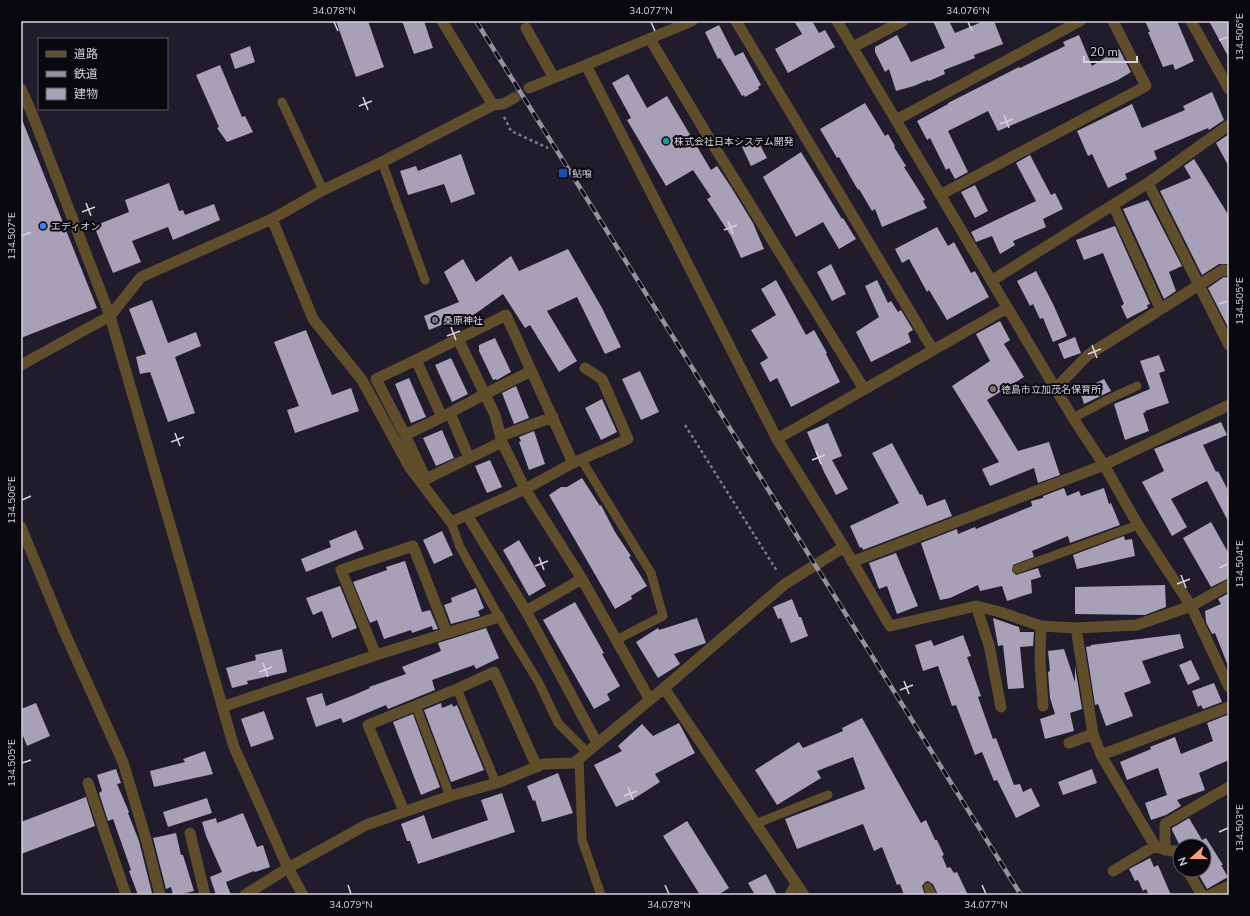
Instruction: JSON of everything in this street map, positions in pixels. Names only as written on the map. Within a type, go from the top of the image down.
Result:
[{"type":"street","points":[[442,21],[493,105]]},
{"type":"street","points":[[529,88],[692,21]]},
{"type":"street","points":[[736,21],[933,350]]},
{"type":"street","points":[[837,21],[1072,418],[1104,465],[1138,525],[1191,606],[1229,687]]},
{"type":"street","points":[[853,47],[903,21]]},
{"type":"street","points":[[896,120],[1080,21]]},
{"type":"street","points":[[940,195],[1146,86],[1112,21]]},
{"type":"street","points":[[1191,21],[1229,87]]},
{"type":"street","points":[[526,28],[554,78]]},
{"type":"street","points":[[650,39],[709,138],[864,389]]},
{"type":"street","points":[[586,65],[777,439],[844,547],[890,626],[976,606],[1000,612],[1041,626],[1076,628],[1137,625],[1191,606],[1229,585]]},
{"type":"street","points":[[21,90],[31,111],[110,316],[234,747],[288,868],[303,895]]},
{"type":"street","points":[[21,365],[110,316],[141,277],[272,219],[323,190],[382,162],[493,105],[503,104],[514,98]]},
{"type":"street","points":[[991,281],[1148,183],[1229,125]]},
{"type":"street","points":[[1148,183],[1229,345]]},
{"type":"street","points":[[1114,205],[1160,308]]},
{"type":"street","points":[[272,219],[313,319],[362,380],[410,468],[451,522],[525,489],[577,461],[628,439],[602,380],[585,368]]},
{"type":"street","points":[[1055,389],[1088,355],[1160,308],[1223,270],[1229,271]]},
{"type":"street","points":[[777,439],[1007,308]]},
{"type":"street","points":[[553,418],[501,439],[469,458],[426,479],[376,379],[506,315],[553,418],[577,461]]},
{"type":"street","points":[[458,339],[495,415],[501,439],[525,489],[582,579],[650,700]]},
{"type":"street","points":[[416,360],[469,458]]},
{"type":"street","points":[[405,435],[531,371]]},
{"type":"street","points":[[852,562],[1104,465],[1229,405]]},
{"type":"street","points":[[467,515],[526,611],[597,744]]},
{"type":"street","points":[[21,527],[63,629],[123,762],[146,839],[160,895]]},
{"type":"street","points":[[376,655],[341,570],[412,546],[447,633]]},
{"type":"street","points":[[245,895],[288,868],[366,825],[450,796],[496,783],[543,764],[574,763],[785,584],[844,547]]},
{"type":"street","points":[[526,611],[582,579]]},
{"type":"street","points":[[976,606],[989,645],[1001,706]]},
{"type":"street","points":[[222,707],[376,655],[499,617]]},
{"type":"street","points":[[1041,626],[1040,659],[1043,706]]},
{"type":"street","points":[[1076,628],[1093,734],[1101,755],[1160,848]]},
{"type":"street","points":[[404,811],[368,726],[494,672],[537,767]]},
{"type":"street","points":[[664,688],[804,895]]},
{"type":"street","points":[[1101,755],[1229,707]]},
{"type":"street","points":[[1069,743],[1093,734]]},
{"type":"street","points":[[88,783],[126,895]]},
{"type":"street","points":[[1160,848],[1165,824],[1229,787]]},
{"type":"street","points":[[190,833],[205,895]]},
{"type":"street","points":[[1113,871],[1160,848],[1172,850]]},
{"type":"street","points":[[1192,878],[1202,895]]},
{"type":"street","points":[[1210,895],[1229,886]]},
{"type":"lane","points":[[282,102],[323,190]]},
{"type":"lane","points":[[382,162],[426,280]]},
{"type":"lane","points":[[1072,418],[1137,386]]},
{"type":"lane","points":[[577,461],[651,573],[663,616],[616,640]]},
{"type":"lane","points":[[451,522],[460,547],[499,617],[539,683],[558,723],[583,755],[582,840],[601,895]]},
{"type":"lane","points":[[1017,569],[1138,525]]},
{"type":"lane","points":[[457,689],[496,783]]},
{"type":"lane","points":[[416,706],[450,796]]},
{"type":"lane","points":[[755,824],[828,795]]},
{"type":"lane","points":[[789,895],[795,883]]},
{"type":"path","points":[[493,105],[502,115],[511,131],[548,148]]},
{"type":"path","points":[[684,425],[785,584]]},
{"type":"building","points":[[336,21],[368,21],[384,67],[356,77]]},
{"type":"building","points":[[402,21],[424,21],[433,48],[414,54]]},
{"type":"building","points":[[794,21],[812,21],[819,33],[825,30],[835,47],[788,73],[775,49],[802,34]]},
{"type":"building","points":[[933,21],[949,21],[955,33],[984,21],[994,21],[1003,44],[974,55],[975,58],[944,70],[945,74],[929,81],[928,80],[896,91],[889,69],[885,72],[875,52],[875,47],[897,35],[911,62],[945,48]]},
{"type":"building","points":[[1145,21],[1177,21],[1194,61],[1175,70],[1173,64],[1163,67],[1148,32],[1150,32]]},
{"type":"building","points":[[1209,21],[1229,21],[1229,58]]},
{"type":"building","points":[[719,25],[735,56],[743,52],[761,85],[758,87],[759,89],[745,97],[744,95],[742,96],[720,58],[718,59],[705,32]]},
{"type":"building","points":[[1079,35],[1092,66],[1119,49],[1131,72],[1118,80],[998,131],[988,111],[948,131],[968,172],[955,179],[949,168],[946,170],[930,138],[927,140],[917,121],[948,103],[1019,67],[1020,68],[1065,46],[1063,42]]},
{"type":"building","points":[[250,46],[255,62],[235,69],[230,54]]},
{"type":"building","points":[[220,65],[242,117],[245,116],[253,132],[227,142],[217,128],[219,127],[196,75]]},
{"type":"building","points":[[628,74],[647,108],[667,96],[711,170],[717,166],[731,187],[753,223],[764,249],[741,258],[731,236],[707,199],[711,197],[693,170],[666,186],[627,120],[631,118],[612,83]]},
{"type":"building","points":[[1212,92],[1224,120],[1209,130],[1208,128],[1154,151],[1157,159],[1125,174],[1127,179],[1108,188],[1092,154],[1088,156],[1077,131],[1132,104],[1142,128],[1185,110],[1183,106]]},
{"type":"building","points":[[865,103],[885,136],[888,134],[906,166],[904,167],[925,200],[923,201],[927,208],[882,227],[875,209],[872,211],[820,129]]},
{"type":"building","name":"エディオン","points":[[21,117],[97,308],[21,338]]},
{"type":"building","points":[[1229,134],[1229,167],[1216,143]]},
{"type":"building","points":[[757,139],[767,158],[751,166],[742,147]]},
{"type":"building","points":[[801,152],[856,239],[839,249],[823,222],[796,237],[763,177]]},
{"type":"building","points":[[461,154],[475,194],[451,203],[444,184],[408,195],[400,171],[416,166],[418,171]]},
{"type":"building","points":[[1030,155],[1051,195],[1055,193],[1063,209],[1043,219],[1046,227],[1013,241],[1015,245],[1000,254],[992,236],[976,242],[971,232],[1036,201],[1016,163]]},
{"type":"building","points":[[1194,159],[1229,216],[1229,264],[1219,264],[1202,275],[1160,191],[1191,178],[1184,166]]},
{"type":"building","points":[[169,183],[179,211],[183,210],[185,215],[214,204],[220,220],[173,240],[168,227],[132,241],[141,262],[113,273],[94,226],[129,212],[125,200]]},
{"type":"building","points":[[975,185],[988,211],[975,218],[961,192]]},
{"type":"building","points":[[1148,200],[1182,266],[1169,272],[1176,291],[1164,299],[1123,209]]},
{"type":"building","points":[[1115,226],[1150,304],[1147,305],[1148,308],[1127,319],[1121,306],[1124,304],[1103,253],[1084,260],[1076,240]]},
{"type":"building","points":[[937,227],[948,246],[954,242],[971,273],[975,271],[989,297],[947,320],[929,290],[927,292],[909,259],[902,263],[895,249]]},
{"type":"building","points":[[568,249],[602,308],[621,347],[605,354],[577,297],[547,311],[577,361],[559,372],[530,325],[525,328],[503,294],[468,319],[466,315],[429,330],[424,316],[459,302],[444,272],[463,259],[476,282],[511,256],[519,271]]},
{"type":"building","points":[[831,264],[846,294],[832,301],[817,272]]},
{"type":"building","points":[[1036,271],[1067,336],[1053,342],[1043,318],[1040,319],[1033,304],[1030,306],[1017,281]]},
{"type":"building","points":[[1224,277],[1229,278],[1229,329],[1208,288]]},
{"type":"building","points":[[776,280],[806,335],[814,330],[827,353],[826,354],[840,382],[791,407],[777,378],[770,382],[760,363],[768,358],[751,330],[776,315],[761,289]]},
{"type":"building","points":[[877,280],[888,303],[891,301],[898,312],[901,310],[913,330],[908,333],[911,342],[871,362],[856,332],[879,317],[865,286]]},
{"type":"building","points":[[152,300],[168,343],[196,332],[201,346],[175,357],[195,413],[168,422],[150,372],[140,374],[136,357],[146,354],[129,309]]},
{"type":"building","points":[[1000,321],[1010,340],[1004,344],[1024,377],[987,400],[1018,451],[1049,442],[1060,475],[1038,483],[1034,468],[990,486],[982,469],[999,462],[952,386],[990,361],[976,334]]},
{"type":"building","points":[[306,330],[332,395],[351,388],[359,411],[295,433],[287,410],[299,406],[274,342]]},
{"type":"building","points":[[1075,337],[1081,353],[1064,359],[1058,344]]},
{"type":"building","points":[[495,338],[511,372],[497,380],[493,380],[479,351],[479,345]]},
{"type":"building","points":[[1159,355],[1165,371],[1159,373],[1169,403],[1145,411],[1146,412],[1143,413],[1149,431],[1125,440],[1114,404],[1150,389],[1140,361]]},
{"type":"building","points":[[451,358],[468,394],[452,402],[435,365]]},
{"type":"building","points":[[640,371],[659,412],[641,420],[622,379]]},
{"type":"building","points":[[409,378],[426,417],[411,423],[395,384]]},
{"type":"building","points":[[1104,379],[1111,391],[1084,404],[1080,391]]},
{"type":"building","points":[[516,386],[529,418],[514,424],[502,393]]},
{"type":"building","points":[[602,399],[617,432],[601,440],[585,408]]},
{"type":"building","points":[[1221,422],[1227,435],[1203,445],[1216,472],[1218,471],[1229,492],[1229,523],[1207,481],[1171,499],[1187,527],[1172,536],[1142,482],[1164,471],[1154,449]]},
{"type":"building","points":[[828,423],[842,456],[832,460],[848,489],[836,495],[824,472],[807,432]]},
{"type":"building","points":[[442,430],[454,458],[436,466],[423,438]]},
{"type":"building","points":[[534,431],[545,464],[529,470],[519,442],[521,441],[519,437]]},
{"type":"building","points":[[892,443],[920,495],[922,494],[927,506],[945,499],[952,516],[863,550],[862,547],[860,548],[850,526],[899,503],[872,453]]},
{"type":"building","points":[[490,460],[502,487],[487,493],[475,466]]},
{"type":"building","points":[[582,478],[600,506],[601,505],[615,532],[631,556],[629,557],[647,586],[631,596],[632,599],[615,609],[549,495],[561,487],[567,487]]},
{"type":"building","points":[[1064,488],[1067,496],[1079,491],[1081,496],[1104,488],[1109,504],[1111,503],[1120,525],[1070,543],[1068,536],[1032,551],[1034,557],[1013,565],[1012,571],[1016,575],[1038,568],[1041,577],[1031,580],[1032,593],[1007,601],[1002,586],[980,591],[978,585],[950,598],[940,600],[921,543],[957,529],[958,534],[975,527],[976,529],[1032,506],[1031,501],[1043,498],[1043,496]]},
{"type":"building","points":[[1211,522],[1229,554],[1229,578],[1211,587],[1183,538]]},
{"type":"building","points":[[356,530],[364,549],[306,572],[301,559],[331,547],[329,541]]},
{"type":"building","points":[[442,531],[453,555],[434,564],[423,540]]},
{"type":"building","points":[[1124,536],[1125,540],[1132,539],[1135,556],[1077,569],[1073,555]]},
{"type":"building","points":[[519,540],[546,586],[529,596],[503,550]]},
{"type":"building","points":[[896,553],[918,606],[897,614],[887,586],[879,589],[869,563]]},
{"type":"building","points":[[405,561],[422,612],[430,610],[438,629],[433,630],[432,626],[412,633],[411,630],[384,639],[377,620],[370,623],[353,582],[387,570],[386,567]]},
{"type":"building","points":[[1165,585],[1166,607],[1145,615],[1075,614],[1075,587]]},
{"type":"building","points":[[340,586],[357,628],[332,638],[322,611],[313,615],[306,598]]},
{"type":"building","points":[[476,588],[484,608],[478,611],[480,616],[451,624],[444,605],[452,602],[451,598]]},
{"type":"building","points":[[1229,593],[1228,666],[1215,633],[1212,634],[1206,622],[1205,611],[1221,604],[1218,599]]},
{"type":"building","points":[[792,599],[808,636],[791,643],[781,618],[778,619],[773,607]]},
{"type":"building","points":[[575,602],[604,653],[602,654],[620,686],[607,694],[610,700],[594,709],[543,620]]},
{"type":"building","points":[[697,618],[706,643],[674,654],[680,664],[658,678],[636,642],[658,628],[659,630]]},
{"type":"building","points":[[993,618],[1019,627],[1020,632],[1034,632],[1033,646],[1020,647],[1024,688],[1008,689],[1003,645],[998,646]]},
{"type":"building","points":[[486,628],[499,658],[476,669],[474,665],[432,680],[435,690],[388,709],[386,705],[343,723],[341,718],[316,727],[306,698],[322,693],[326,706],[370,688],[369,687],[406,674],[402,667],[441,651],[438,643]]},
{"type":"building","points":[[1180,634],[1184,648],[1142,661],[1151,683],[1124,693],[1133,716],[1106,726],[1098,704],[1095,705],[1086,647],[1091,645]]},
{"type":"building","points":[[963,635],[971,656],[967,657],[981,696],[978,697],[993,739],[996,738],[1014,785],[1020,784],[1023,792],[1031,788],[1040,806],[1016,818],[997,780],[994,781],[982,752],[975,755],[956,705],[952,706],[938,666],[923,671],[915,645],[931,640],[934,646]]},
{"type":"building","points":[[282,649],[287,672],[247,681],[248,684],[232,688],[226,668],[256,660],[255,655]]},
{"type":"building","points":[[1064,649],[1075,682],[1075,666],[1082,709],[1070,713],[1074,731],[1045,739],[1040,719],[1055,714],[1050,698],[1048,651]]},
{"type":"building","points":[[1191,660],[1200,679],[1188,685],[1179,665]]},
{"type":"building","points":[[1214,683],[1222,702],[1203,709],[1201,705],[1198,707],[1192,691]]},
{"type":"building","points":[[36,703],[50,736],[27,746],[21,731],[21,709]]},
{"type":"building","points":[[441,703],[442,708],[452,704],[453,707],[457,705],[484,770],[451,782],[424,710]]},
{"type":"building","points":[[264,711],[274,739],[251,747],[241,719]]},
{"type":"building","points":[[413,714],[440,787],[421,795],[393,722]]},
{"type":"building","points":[[1227,715],[1229,720],[1229,760],[1199,773],[1205,790],[1177,800],[1181,806],[1166,815],[1151,820],[1145,803],[1167,795],[1158,768],[1127,780],[1120,762],[1151,749],[1150,747],[1175,737],[1181,754],[1213,741],[1207,723]]},
{"type":"building","points":[[862,718],[921,823],[926,820],[944,855],[942,856],[947,868],[950,867],[954,873],[957,872],[968,895],[938,895],[933,884],[928,881],[922,886],[925,895],[904,895],[900,884],[897,885],[882,847],[874,851],[863,824],[797,849],[785,819],[865,789],[853,757],[817,771],[821,778],[777,805],[755,770],[799,742],[803,748],[843,731],[842,728]]},
{"type":"building","points":[[679,723],[695,753],[655,774],[660,782],[635,798],[616,807],[594,765],[622,751],[618,746],[642,724],[653,736]]},
{"type":"building","points":[[205,751],[213,774],[154,787],[150,771],[185,762],[183,759]]},
{"type":"building","points":[[116,769],[121,783],[117,784],[139,841],[152,893],[148,895],[138,895],[113,819],[108,821],[99,793],[102,791],[97,775]]},
{"type":"building","points":[[1092,769],[1097,783],[1063,795],[1058,782]]},
{"type":"building","points":[[558,773],[573,813],[542,822],[535,800],[533,801],[527,786]]},
{"type":"building","points":[[502,793],[515,832],[418,864],[410,841],[407,841],[401,824],[424,815],[432,839],[488,820],[481,800]]},
{"type":"building","points":[[86,797],[95,826],[21,854],[21,822]]},
{"type":"building","points":[[207,798],[212,813],[168,827],[163,812]]},
{"type":"building","points":[[243,813],[257,847],[263,845],[270,867],[255,872],[254,871],[226,882],[231,895],[216,895],[210,877],[222,872],[206,836],[202,822],[216,818],[217,823]]},
{"type":"building","points":[[1189,818],[1201,838],[1176,838],[1172,828]]},
{"type":"building","points":[[687,821],[729,888],[718,895],[700,895],[663,836]]},
{"type":"building","points":[[176,833],[181,855],[183,855],[194,891],[173,895],[171,887],[166,889],[153,838]]},
{"type":"building","points":[[1212,848],[1223,865],[1221,865],[1228,877],[1207,889],[1201,878],[1212,878]]},
{"type":"building","points":[[1150,858],[1154,867],[1158,865],[1171,895],[1149,895],[1146,889],[1143,891],[1138,880],[1135,881],[1129,869]]},
{"type":"building","points":[[766,874],[777,895],[755,895],[748,883]]},
{"type":"tunnel","points":[[514,98],[529,88]]},
{"type":"railway","points":[[476,21],[1021,895]]},
{"type":"place","name":"株式会社日本システム開発","points":[[666,141]]},
{"type":"place","name":"鮎喰","points":[[563,173]]},
{"type":"place","name":"エディオン","points":[[43,226]]},
{"type":"place","name":"桑原神社","points":[[435,320]]},
{"type":"place","name":"徳島市立加茂名保育所","points":[[993,389]]}]
